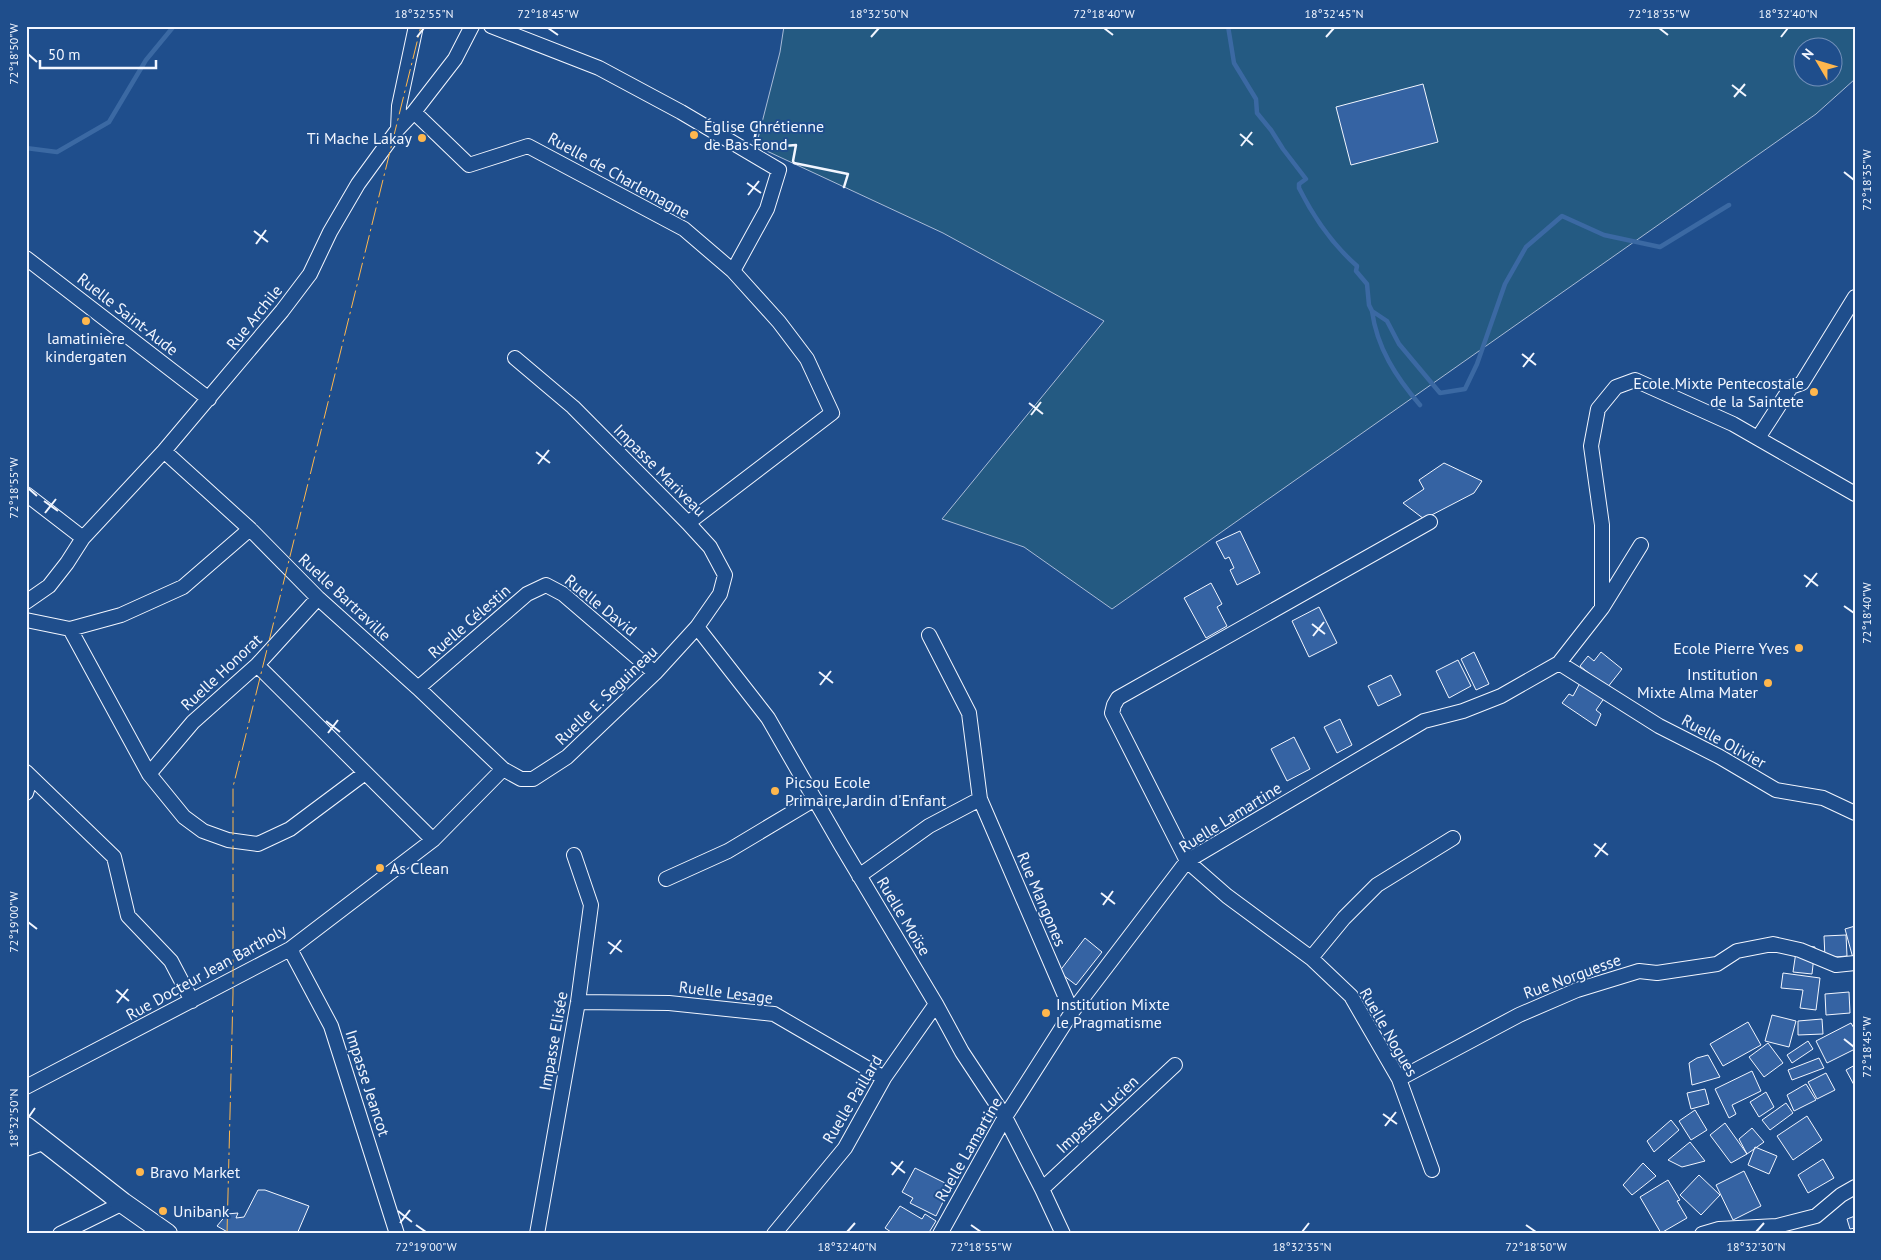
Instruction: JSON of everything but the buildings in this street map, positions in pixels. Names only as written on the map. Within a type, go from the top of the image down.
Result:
[{"type":"main road","points":[[26,1127],[123,1203],[167,1234]]},
{"type":"street","points":[[398,129],[399,106],[416,26]]},
{"type":"street","name":"Rue Archile","points":[[26,602],[49,586],[68,563],[83,538],[164,451],[209,399],[310,274],[330,232],[358,184],[398,129],[414,112],[455,59],[472,26]]},
{"type":"street","points":[[491,26],[599,68],[681,112],[779,170],[768,209],[732,271]]},
{"type":"street","name":"Ruelle de Charlemagne","points":[[414,112],[469,166],[528,146],[684,229],[732,271],[779,322],[806,359],[832,413],[688,523]]},
{"type":"street","name":"Ruelle Saint-Aude","points":[[26,258],[209,399]]},
{"type":"street","points":[[1758,438],[1791,387],[1802,383],[1855,297]]},
{"type":"street","name":"Impasse Mariveau","points":[[515,358],[573,407],[710,547],[725,575],[720,594],[696,628]]},
{"type":"street","points":[[1602,608],[1602,524],[1591,446],[1598,409],[1616,387],[1635,380],[1733,424],[1855,494]]},
{"type":"street","name":"Ruelle Bartraville","points":[[164,451],[250,529],[318,598],[418,688],[503,769],[521,779],[533,780]]},
{"type":"street","points":[[26,494],[83,538]]},
{"type":"street","points":[[1187,861],[1112,712],[1118,698],[1430,522]]},
{"type":"street","points":[[26,620],[70,629],[121,615],[183,587],[250,529]]},
{"type":"street","name":"Ruelle Lamartine","points":[[940,1234],[1005,1117],[1072,1012],[1187,861],[1424,721],[1463,711],[1501,696],[1559,663],[1602,608],[1641,545]]},
{"type":"street","name":"Ruelle David","points":[[546,585],[564,594],[655,673]]},
{"type":"street","name":"Ruelle Célestin","points":[[418,688],[527,594],[546,585]]},
{"type":"street","name":"Ruelle Honorat","points":[[149,774],[193,722],[257,665],[318,598]]},
{"type":"street","name":"Ruelle E. Seguineau","points":[[533,780],[567,758],[655,673],[696,628]]},
{"type":"street","name":"Ruelle Moïse","points":[[696,628],[768,718],[859,876],[936,1004],[962,1052],[1005,1117],[1063,1234]]},
{"type":"street","points":[[70,629],[149,774],[184,816],[203,831],[228,840],[258,844],[290,829],[365,773]]},
{"type":"street","name":"Rue Mangones","points":[[929,635],[969,713],[980,799],[1072,1012]]},
{"type":"street","name":"Ruelle Olivier","points":[[1559,663],[1659,726],[1720,757],[1776,790],[1823,798],[1855,813]]},
{"type":"street","points":[[257,665],[433,840]]},
{"type":"street","name":"Rue Docteur Jean Bartholy","points":[[26,1087],[290,949],[433,840],[503,769]]},
{"type":"street","points":[[26,793],[29,774]]},
{"type":"street","points":[[29,774],[114,856],[128,916],[171,961],[192,1001]]},
{"type":"street","points":[[666,879],[728,851],[815,799]]},
{"type":"street","points":[[859,876],[929,826],[980,799]]},
{"type":"street","points":[[1311,958],[1344,918],[1377,885],[1453,838]]},
{"type":"street","name":"Impasse Elisée","points":[[537,1234],[578,1002],[591,904],[574,855]]},
{"type":"street","name":"Ruelle Nogues","points":[[1187,861],[1227,896],[1311,958],[1351,996],[1399,1079],[1432,1170]]},
{"type":"street","name":"Rue Norguesse","points":[[1399,1079],[1519,1015],[1577,990],[1639,970],[1658,973],[1717,964],[1737,951],[1773,944],[1800,950],[1836,965],[1855,963]]},
{"type":"street","name":"Impasse Jeancot","points":[[290,949],[331,1026],[397,1234]]},
{"type":"street","name":"Ruelle Lesage","points":[[578,1002],[669,1003],[774,1014],[884,1078]]},
{"type":"street","name":"Ruelle Paillard","points":[[774,1234],[845,1148],[884,1078],[936,1004]]},
{"type":"street","name":"Impasse Lucien","points":[[1042,1189],[1175,1065]]},
{"type":"street","points":[[26,1149],[46,1142]]},
{"type":"street","points":[[1702,1234],[1719,1229],[1777,1226],[1816,1216],[1841,1195],[1855,1187]]},
{"type":"street","points":[[60,1234],[123,1203]]},
{"type":"shaded area","points":[[784,26],[1855,26],[1855,79],[1816,114],[1112,609],[1024,547],[942,519],[1104,321],[943,233],[756,146],[780,52]]},
{"type":"waterway","points":[[26,148],[57,152],[109,122],[146,60],[174,26]]},
{"type":"waterway","points":[[1228,26],[1234,63],[1256,99],[1257,113],[1306,179],[1299,184],[1299,188],[1311,210],[1332,240],[1357,266],[1356,271],[1367,284],[1369,305],[1372,311],[1387,321],[1399,344],[1440,393],[1465,389],[1477,364],[1505,284],[1526,247],[1562,216],[1604,235],[1660,247],[1729,205]]},
{"type":"waterway","points":[[1372,311],[1383,350],[1403,384],[1420,405]]},
{"type":"wall","points":[[758,122],[754,141],[772,147],[796,145],[794,163],[848,174],[844,187]]},
{"type":"power","points":[[227,1234],[233,994],[233,787],[421,26]]},
{"type":"place","name":"Église Chrétienne de Bas Fond","points":[[694,135]]},
{"type":"place","name":"Ti Mache Lakay","points":[[422,138]]},
{"type":"place","name":"lamatiniere kindergaten","points":[[86,321]]},
{"type":"place","name":"Ecole Mixte Pentecostale de la Saintete","points":[[1814,392]]},
{"type":"place","name":"Ecole Pierre Yves","points":[[1799,648]]},
{"type":"place","name":"Institution Mixte Alma Mater","points":[[1768,683]]},
{"type":"place","name":"Picsou Ecole Primaire,Jardin d'Enfant","points":[[775,791]]},
{"type":"place","name":"As Clean","points":[[380,868]]},
{"type":"place","name":"Institution Mixte le Pragmatisme","points":[[1046,1013]]},
{"type":"place","name":"Bravo Market","points":[[140,1172]]},
{"type":"place","name":"Unibank","points":[[163,1211]]}]
